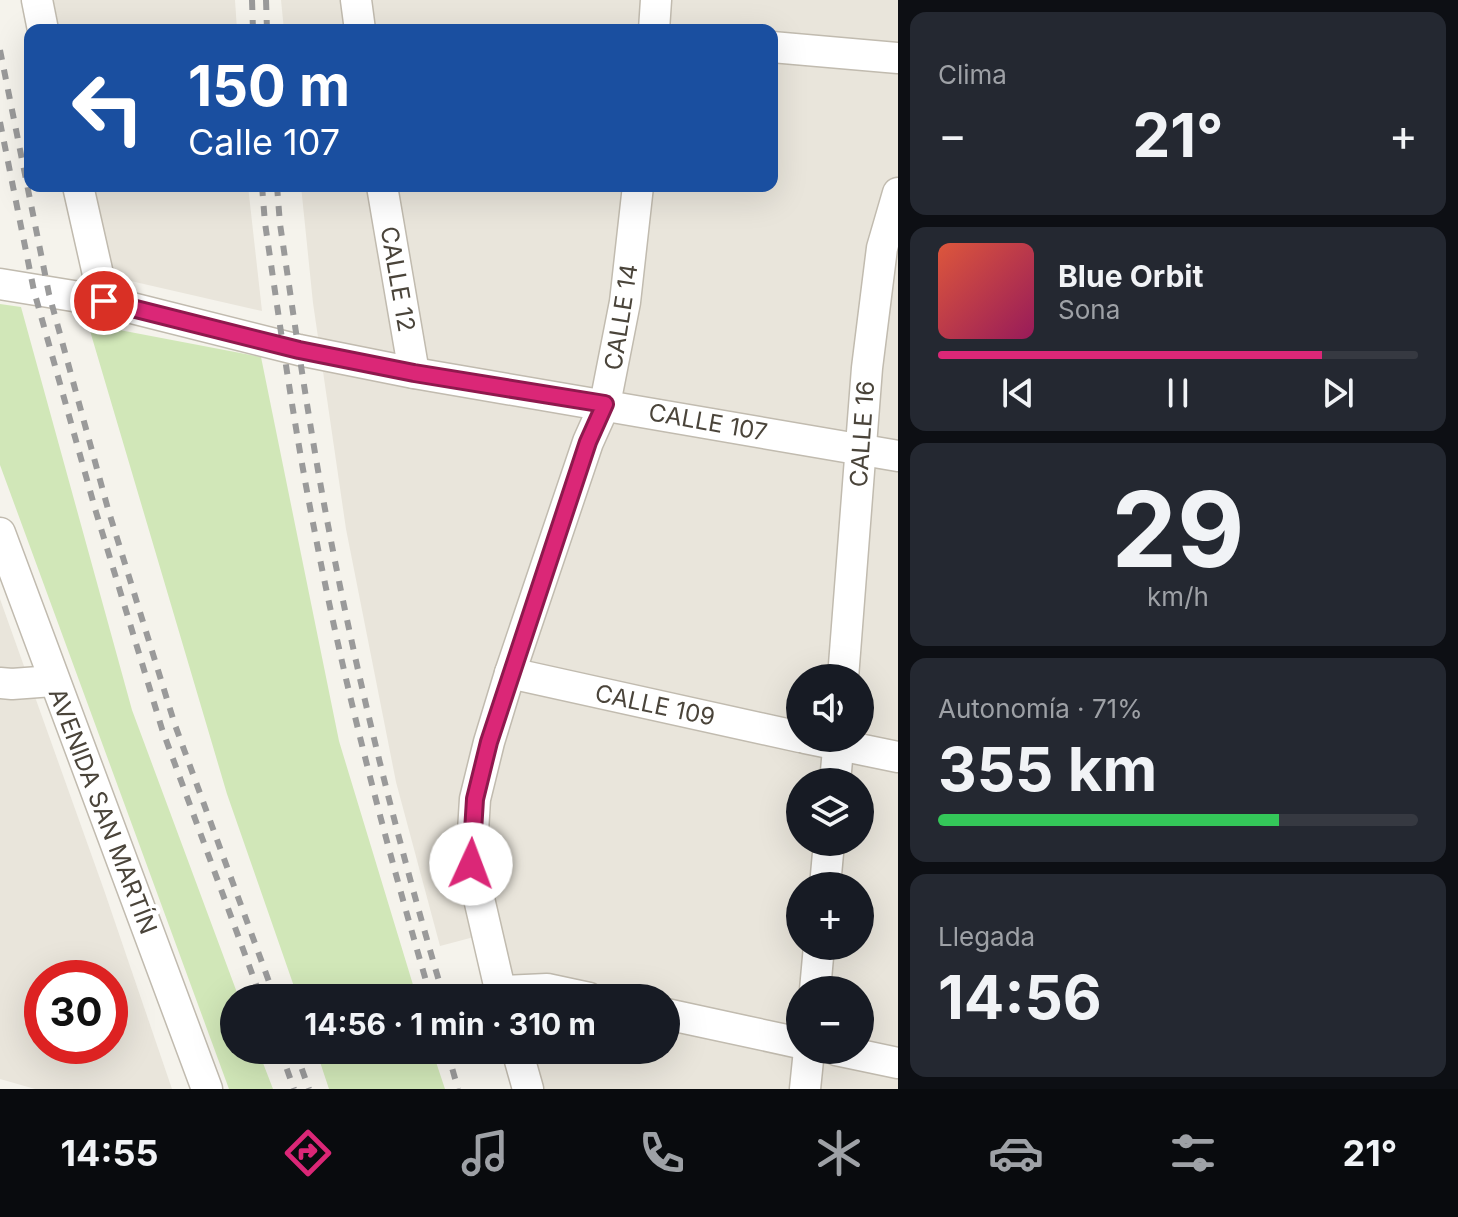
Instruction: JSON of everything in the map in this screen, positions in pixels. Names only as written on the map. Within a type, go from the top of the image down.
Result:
[{"type":"street","points":[[37,0],[42,24]]},
{"type":"street","points":[[356,0],[359,24]]},
{"type":"street","points":[[654,24],[656,0]]},
{"type":"street","points":[[778,48],[898,58]]},
{"type":"street","points":[[79,192],[104,301]]},
{"type":"street","name":"CALLE 12","points":[[383,192],[414,373]]},
{"type":"street","name":"CALLE 14","points":[[498,984],[471,864],[475,799],[510,673],[588,442],[605,404],[625,302],[637,192]]},
{"type":"street","name":"CALLE 16","points":[[844,664],[867,368],[882,248],[895,210]]},
{"type":"street","name":"CALLE 107","points":[[0,284],[104,301],[299,350],[414,373],[898,456]]},
{"type":"street","name":"AVENIDA SAN MARTÍN","points":[[0,533],[207,1089]]},
{"type":"street","name":"CALLE 109","points":[[510,673],[786,733]]},
{"type":"street","points":[[0,683],[53,681]]},
{"type":"street","name":"CALLE 109","points":[[874,751],[898,757]]},
{"type":"street","points":[[680,1017],[786,1040]]},
{"type":"street","points":[[874,1058],[898,1063]]},
{"type":"street","points":[[521,1064],[528,1089]]},
{"type":"street","points":[[805,1089],[808,1064]]},
{"type":"shaded area","points":[[50,0],[235,0],[237,24],[56,24]]},
{"type":"shaded area","points":[[281,0],[898,0],[898,1089],[517,1089],[510,1064],[680,1064],[680,984],[488,984],[474,937],[440,946],[396,782],[346,529],[313,303],[302,192],[778,192],[778,24],[283,24]]},
{"type":"shaded area","points":[[91,192],[249,192],[262,311],[109,276]]},
{"type":"shaded area","points":[[0,599],[128,960],[24,960],[24,1064],[128,1064],[128,960],[172,1089],[35,1089],[0,1079]]},
{"type":"green space","points":[[0,304],[21,307],[132,710],[234,984],[220,984],[220,1064],[263,1064],[273,1089],[229,1089],[0,465]]},
{"type":"green space","points":[[88,324],[261,357],[339,741],[413,984],[293,984],[227,794]]},
{"type":"green space","points":[[321,1064],[437,1064],[445,1089],[329,1089]]},
{"type":"railway","points":[[252,0],[253,24]]},
{"type":"railway","points":[[266,0],[267,24]]},
{"type":"railway","points":[[0,50],[24,170]]},
{"type":"railway","points":[[0,122],[34,291],[96,512],[162,729],[256,984]]},
{"type":"railway","points":[[29,192],[49,294],[108,509],[175,725],[270,984]]},
{"type":"railway","points":[[262,192],[294,414],[326,587],[367,764],[427,984]]},
{"type":"railway","points":[[277,192],[308,413],[352,644],[380,763],[440,984]]},
{"type":"railway","points":[[285,1064],[294,1089]]},
{"type":"railway","points":[[300,1064],[309,1089]]},
{"type":"railway","points":[[451,1064],[458,1089]]},
{"type":"route","points":[[104,301],[299,350],[414,373],[605,404],[588,442],[489,742],[475,799],[471,864]]}]
